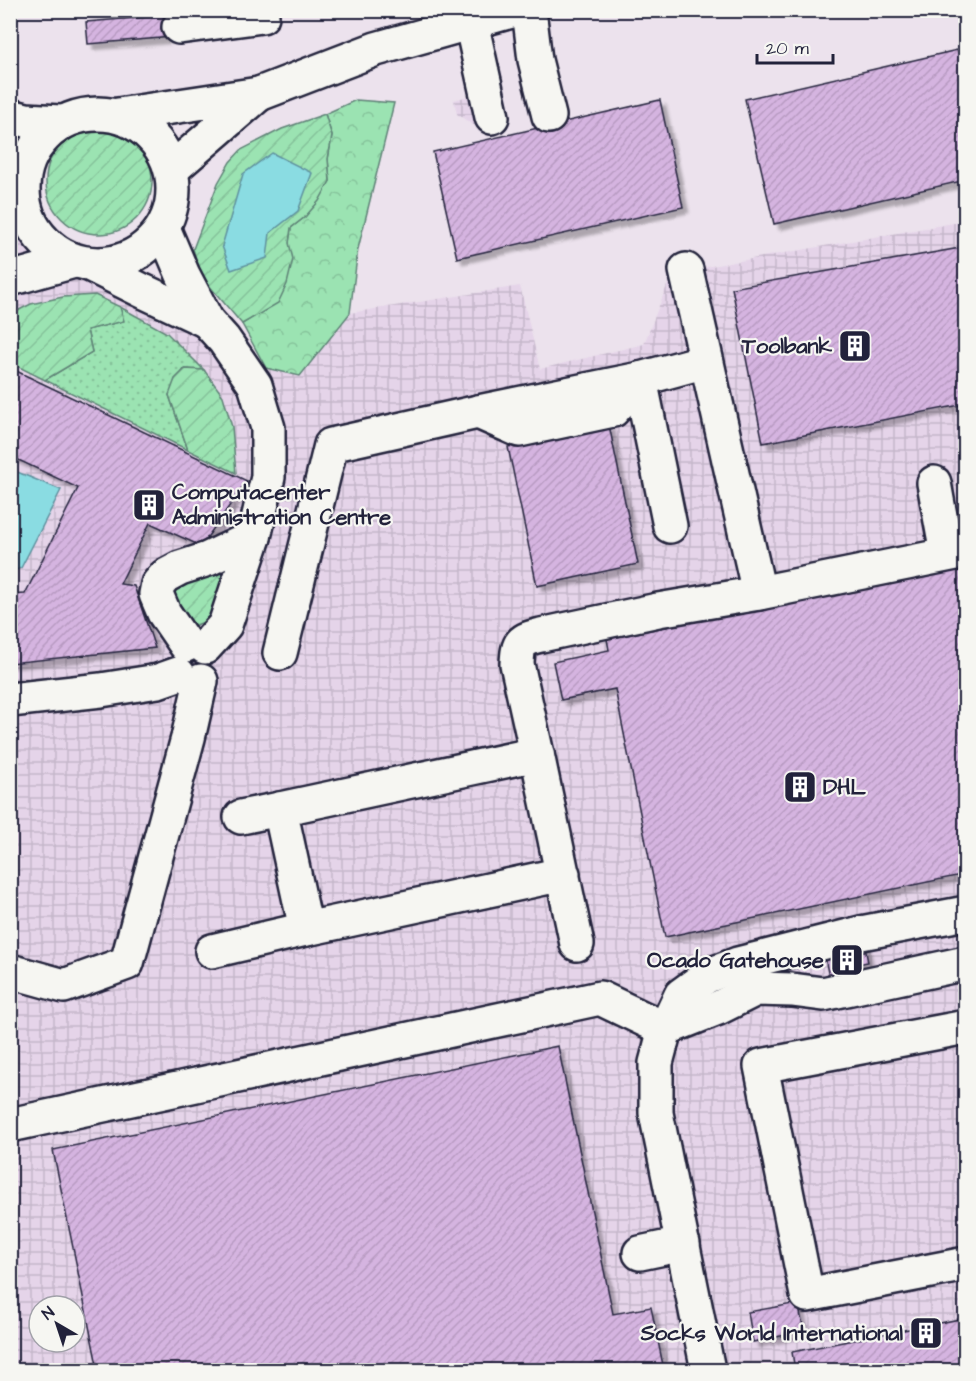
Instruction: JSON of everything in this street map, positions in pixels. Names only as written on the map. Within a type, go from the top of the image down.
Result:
[{"type":"street","points":[[179,27],[262,16],[261,10]]},
{"type":"street","points":[[118,116],[259,94],[376,49],[514,10]]},
{"type":"street","points":[[530,10],[535,60],[549,116]]},
{"type":"street","points":[[471,22],[492,117]]},
{"type":"street","points":[[171,171],[259,94]]},
{"type":"street","points":[[10,279],[82,263],[100,264],[129,258],[145,248],[163,228],[170,212],[174,186],[162,148],[144,128],[118,116],[100,113],[83,114],[60,122],[50,130],[33,149],[25,166],[16,200],[35,232],[48,247],[82,263],[141,290],[207,321]]},
{"type":"street","points":[[10,116],[26,120],[60,122]]},
{"type":"street","points":[[10,700],[158,681],[193,662],[225,625],[254,537],[268,477],[268,428],[255,385],[224,340],[207,321],[183,275],[163,228]]},
{"type":"street","points":[[686,270],[759,593]]},
{"type":"street","points":[[478,412],[519,430],[614,410],[640,379],[706,361]]},
{"type":"street","points":[[280,653],[331,445],[478,412],[510,385],[601,365],[640,379]]},
{"type":"street","points":[[640,379],[670,526]]},
{"type":"street","points":[[577,944],[517,664],[518,649],[524,639],[658,610],[759,593],[956,552],[934,483]]},
{"type":"street","points":[[10,971],[64,986],[127,963],[188,738],[193,662],[164,613],[156,594],[158,584],[165,576],[180,568],[208,559],[254,537]]},
{"type":"street","points":[[241,817],[537,754]]},
{"type":"street","points":[[280,809],[306,929]]},
{"type":"street","points":[[212,951],[563,874]]},
{"type":"street","points":[[708,1371],[656,1113],[656,1063],[665,1029],[681,995],[707,976],[738,964],[861,933],[966,913]]},
{"type":"street","points":[[10,1125],[600,998],[665,1029],[718,1008],[756,989],[823,994],[966,963]]},
{"type":"street","points":[[966,1027],[761,1066],[807,1295],[966,1264]]},
{"type":"street","points":[[640,1253],[683,1244]]},
{"type":"shaded area","points":[[494,89],[504,127],[473,125],[457,114],[454,100]]},
{"type":"shaded area","points":[[10,217],[78,273],[198,336],[266,368],[300,376],[350,313],[520,286],[540,369],[644,344],[672,273],[965,221],[965,1370],[11,1370]]},
{"type":"green space","points":[[356,100],[394,103],[358,249],[350,313],[300,376],[266,368],[242,324],[278,302],[291,228],[305,217],[330,181],[328,159],[332,136],[325,114]]},
{"type":"green space","points":[[325,114],[332,136],[328,159],[330,181],[319,201],[291,228],[289,243],[293,259],[287,284],[278,303],[242,324],[201,276],[193,249],[218,183],[230,162],[241,150],[282,129]]},
{"type":"green space","points":[[99,128],[119,132],[136,144],[148,161],[152,181],[148,201],[136,218],[119,230],[99,234],[79,230],[62,218],[50,201],[46,181],[50,161],[62,144],[79,132]]},
{"type":"green space","points":[[95,295],[120,307],[124,321],[87,330],[92,352],[45,380],[11,363],[11,314],[31,304],[63,297]]},
{"type":"green space","points":[[120,307],[167,333],[204,370],[184,369],[169,395],[188,450],[45,380],[92,352],[87,330],[123,321]]},
{"type":"green space","points":[[185,369],[204,370],[223,396],[232,427],[236,473],[188,450],[169,395],[175,379]]},
{"type":"green space","points":[[230,566],[212,619],[188,628],[172,594],[183,581]]},
{"type":"water","points":[[272,153],[312,173],[298,211],[270,233],[267,258],[231,270],[222,246],[243,174]]},
{"type":"water","points":[[10,469],[61,490],[21,568],[11,572]]},
{"type":"building","points":[[171,15],[173,37],[88,44],[86,22]]},
{"type":"building","points":[[966,48],[966,180],[774,224],[745,99]]},
{"type":"building","points":[[660,100],[683,207],[457,258],[433,152]]},
{"type":"building","name":"Toolbank","points":[[966,247],[966,404],[763,443],[732,288]]},
{"type":"building","name":"Computacenter Administration Centre","points":[[10,368],[247,481],[201,546],[150,523],[120,584],[134,586],[155,648],[10,663],[10,595],[25,594],[78,488],[10,456]]},
{"type":"building","points":[[609,425],[638,564],[537,586],[508,447]]},
{"type":"building","name":"DHL","points":[[966,565],[966,874],[665,937],[615,689],[561,700],[553,662],[609,650],[607,639]]},
{"type":"building","name":"Ocado Gatehouse","points":[[864,942],[868,962],[843,967],[845,975],[829,978],[825,958]]},
{"type":"building","points":[[558,1046],[613,1314],[651,1307],[664,1370],[98,1370],[87,1316],[87,1294],[82,1294],[53,1150]]},
{"type":"building","points":[[798,1303],[804,1331],[753,1342],[748,1312]]},
{"type":"building","name":"Socks World International","points":[[960,1319],[966,1347],[966,1370],[795,1370],[792,1352]]},
{"type":"place","name":"Toolbank","points":[[855,346]]},
{"type":"place","name":"Computacenter Administration Centre","points":[[149,505]]},
{"type":"place","name":"DHL","points":[[800,787]]},
{"type":"place","name":"Ocado Gatehouse","points":[[847,960]]},
{"type":"place","name":"Socks World International","points":[[926,1333]]}]
